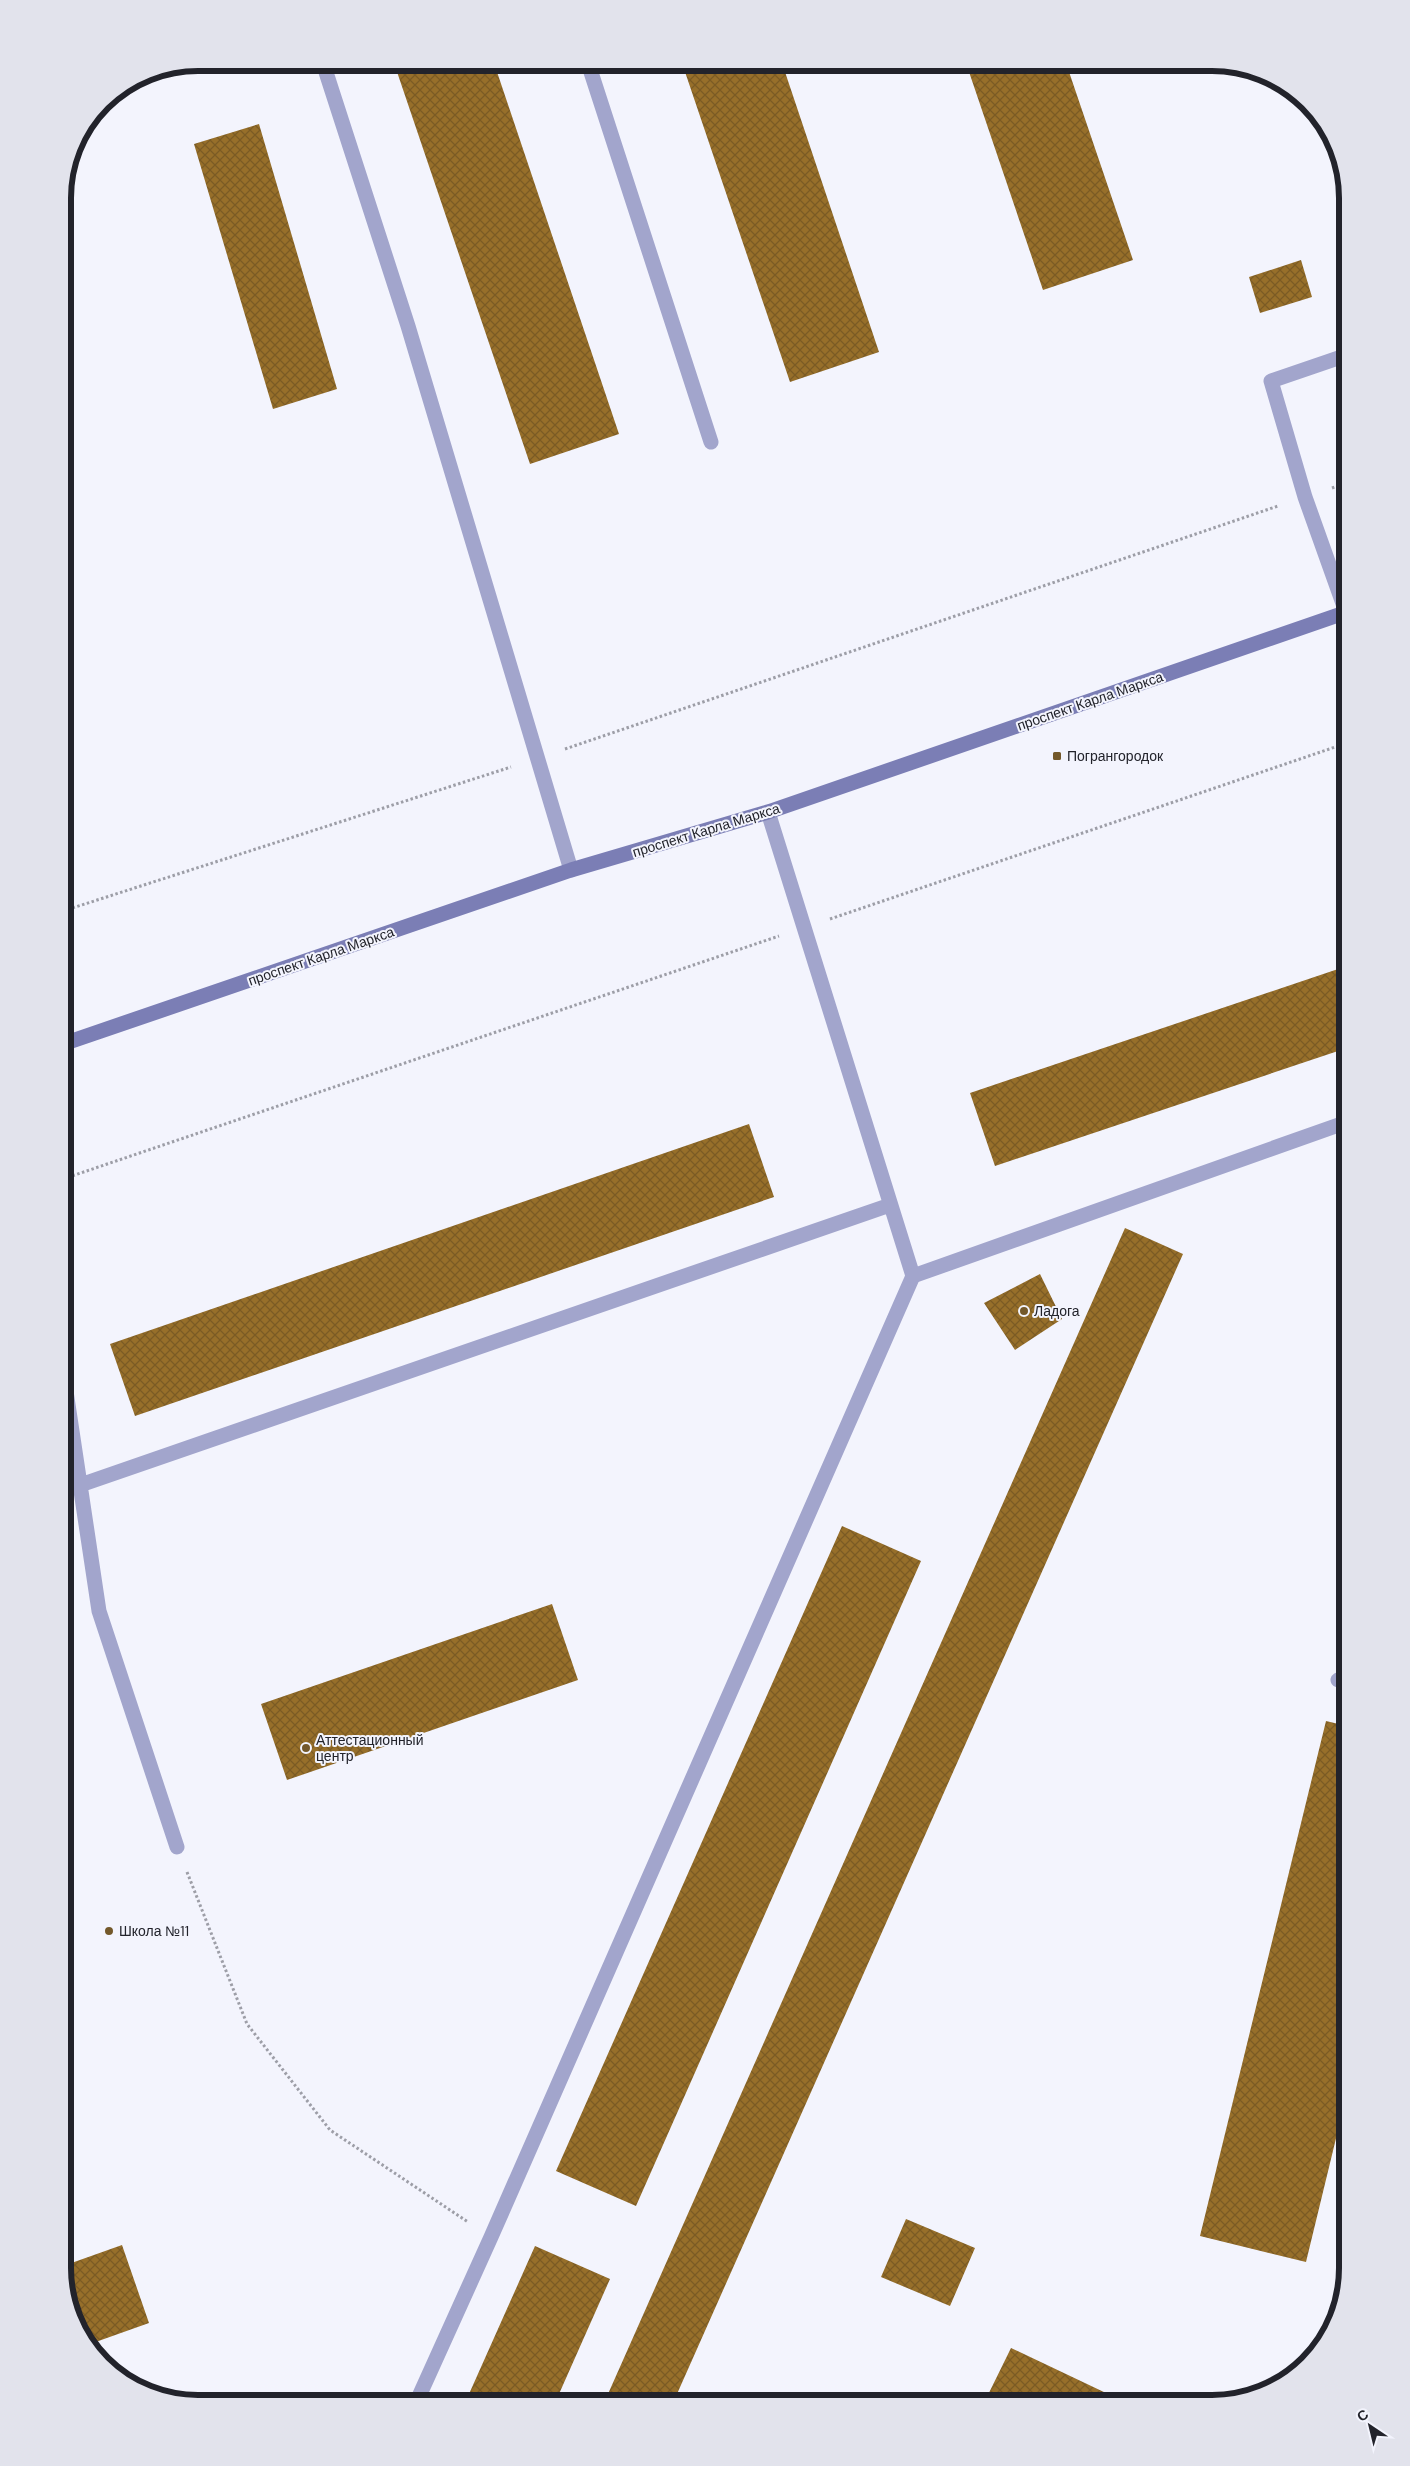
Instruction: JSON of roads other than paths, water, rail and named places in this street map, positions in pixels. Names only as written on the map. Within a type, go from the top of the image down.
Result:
[{"type":"main road","name":"проспект Карла Маркса","points":[[72,1041],[571,870],[768,812],[1339,615]]},
{"type":"street","points":[[326,71],[408,326],[536,759],[571,870]]},
{"type":"street","points":[[591,71],[711,442]]},
{"type":"street","points":[[1339,358],[1271,380],[1305,497],[1339,590]]},
{"type":"street","points":[[420,2394],[491,2237],[913,1276],[768,812]]},
{"type":"street","points":[[913,1276],[1339,1125]]},
{"type":"street","points":[[71,1489],[890,1205]]},
{"type":"street","points":[[71,1427],[100,1611],[177,1847]]},
{"type":"place","name":"Погрангородок","points":[[1057,756]]},
{"type":"place","name":"Ладога","points":[[1024,1311]]},
{"type":"place","name":"Аттестационный центр","points":[[306,1748]]},
{"type":"place","name":"Школа №11","points":[[109,1931]]}]
